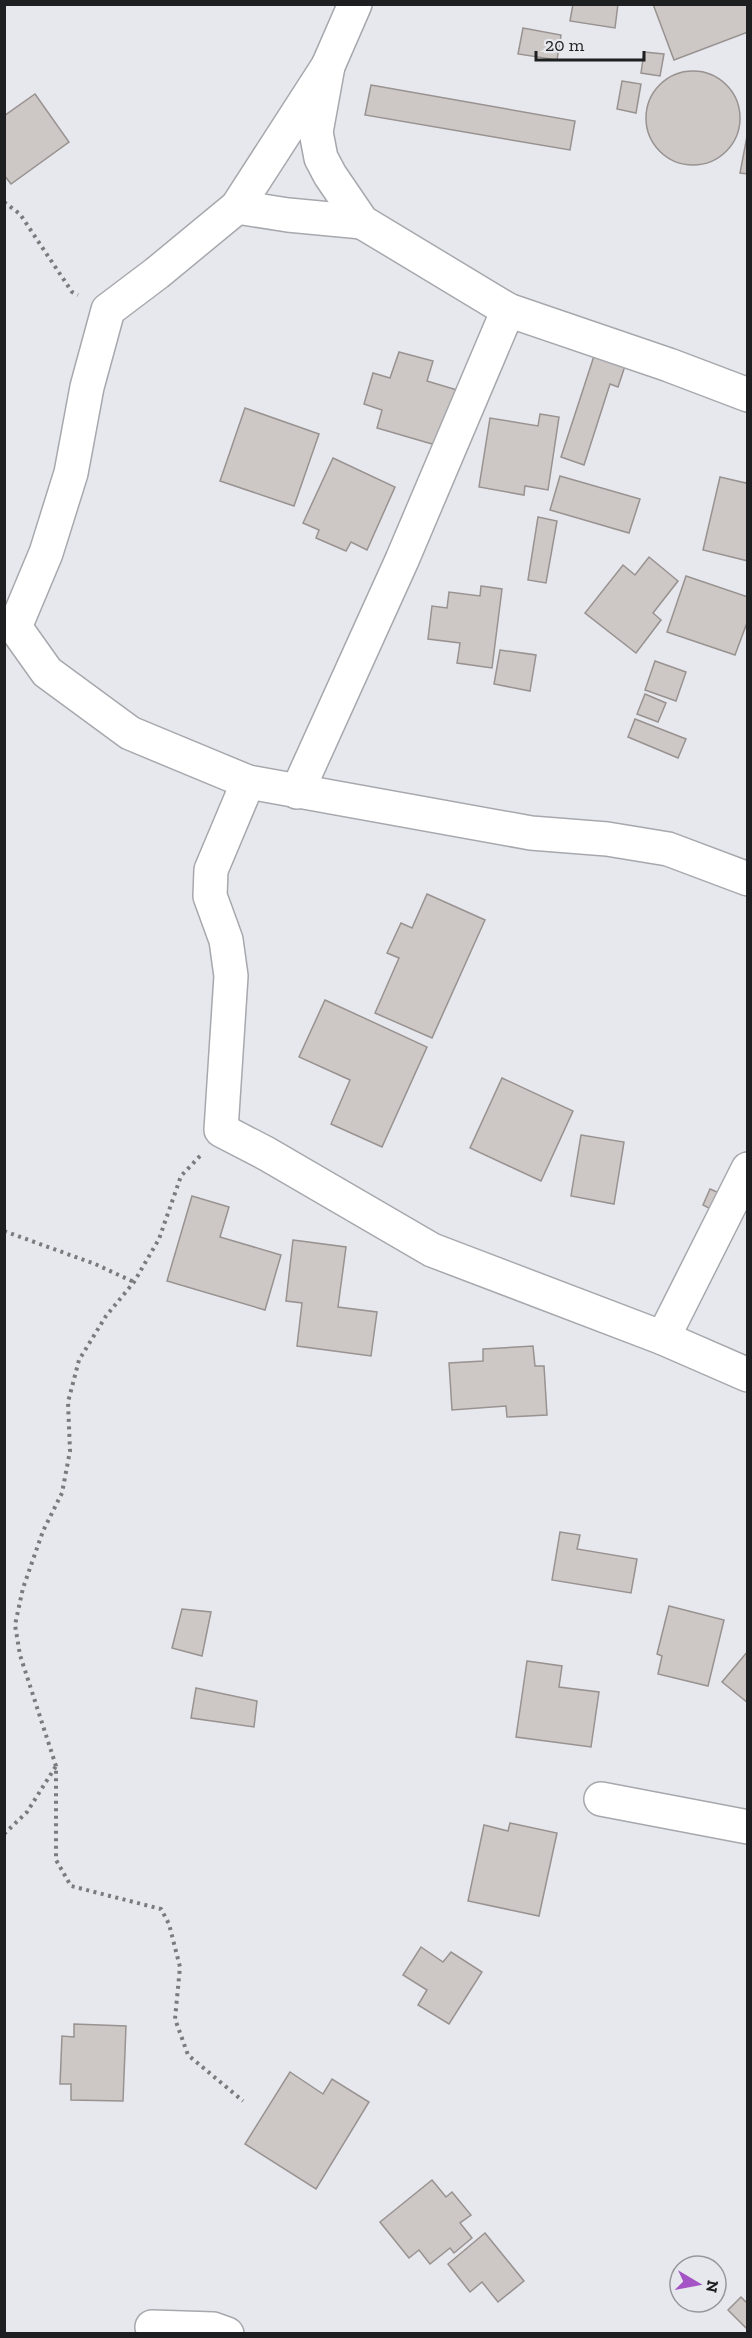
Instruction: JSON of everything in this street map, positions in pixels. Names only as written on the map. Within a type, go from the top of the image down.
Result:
[{"type":"street","points":[[355,4],[328,66],[237,207],[157,273],[108,309],[87,387],[71,472],[46,553],[10,625],[47,672],[130,733],[248,782],[531,832],[607,839],[668,849],[747,879]]},
{"type":"street","points":[[328,66],[316,132],[321,158],[362,222],[508,310],[669,365],[747,395]]},
{"type":"street","points":[[237,207],[288,215],[362,222]]},
{"type":"street","points":[[297,792],[402,560],[508,310]]},
{"type":"street","points":[[248,782],[211,870],[209,883],[210,896],[226,940],[231,976],[221,1130],[267,1154],[432,1250],[663,1338],[747,1375]]},
{"type":"street","points":[[663,1338],[747,1169]]},
{"type":"street","points":[[602,1799],[747,1827]]},
{"type":"street","points":[[152,2327],[213,2329],[227,2334]]},
{"type":"path","points":[[4,202],[20,214],[72,292],[108,309]]},
{"type":"path","points":[[221,1130],[181,1176],[159,1239],[134,1282],[106,1316],[80,1360],[68,1402],[70,1451],[63,1493],[43,1531],[23,1588],[15,1625],[20,1655],[56,1766],[56,1860],[71,1886],[161,1909],[169,1924],[180,1967],[175,2019],[188,2055],[243,2101]]},
{"type":"path","points":[[4,1232],[94,1264],[134,1282]]},
{"type":"path","points":[[4,1834],[27,1812],[56,1766]]},
{"type":"building","points":[[573,4],[618,4],[615,28],[570,21]]},
{"type":"building","points":[[653,4],[748,4],[748,32],[674,60]]},
{"type":"building","points":[[523,28],[561,35],[557,60],[518,54]]},
{"type":"building","points":[[644,52],[664,54],[660,76],[641,73]]},
{"type":"building","points":[[693,71],[711,74],[726,85],[737,100],[740,118],[737,136],[726,151],[711,162],[693,165],[675,162],[660,151],[649,136],[646,118],[649,100],[660,85],[675,74]]},
{"type":"building","points":[[622,81],[641,84],[636,113],[617,109]]},
{"type":"building","points":[[371,85],[575,121],[570,150],[365,115]]},
{"type":"building","points":[[35,94],[69,142],[11,184],[4,175],[4,116]]},
{"type":"building","points":[[748,131],[748,174],[740,173]]},
{"type":"building","points":[[399,352],[433,361],[427,381],[457,390],[439,446],[377,428],[382,410],[364,404],[373,373],[390,378]]},
{"type":"building","points":[[594,356],[625,366],[618,387],[610,384],[584,465],[561,457]]},
{"type":"building","points":[[245,408],[319,434],[294,506],[220,481]]},
{"type":"building","points":[[540,414],[559,417],[548,490],[525,486],[524,495],[479,487],[490,418],[538,426]]},
{"type":"building","points":[[333,458],[395,487],[367,550],[351,542],[346,551],[316,538],[319,530],[303,523]]},
{"type":"building","points":[[560,476],[640,499],[629,533],[550,510]]},
{"type":"building","points":[[720,477],[746,483],[748,478],[748,561],[703,550]]},
{"type":"building","points":[[538,517],[557,521],[546,583],[528,580]]},
{"type":"building","points":[[649,557],[678,581],[653,613],[661,620],[636,653],[585,613],[623,565],[635,575]]},
{"type":"building","points":[[686,576],[748,597],[748,620],[735,655],[667,632]]},
{"type":"building","points":[[481,586],[502,589],[492,668],[457,663],[460,643],[428,639],[432,606],[447,608],[449,592],[480,596]]},
{"type":"building","points":[[500,650],[536,655],[530,691],[494,684]]},
{"type":"building","points":[[655,661],[686,672],[676,701],[645,690]]},
{"type":"building","points":[[645,694],[666,703],[658,722],[637,714]]},
{"type":"building","points":[[635,719],[686,739],[678,758],[628,737]]},
{"type":"building","points":[[427,894],[485,920],[432,1038],[375,1013],[399,958],[387,953],[401,923],[412,928]]},
{"type":"building","points":[[325,1000],[427,1047],[382,1147],[331,1124],[350,1080],[299,1057]]},
{"type":"building","points":[[502,1078],[573,1111],[541,1181],[470,1148]]},
{"type":"building","points":[[581,1135],[624,1142],[614,1204],[571,1196]]},
{"type":"building","points":[[710,1189],[724,1195],[716,1212],[703,1205]]},
{"type":"building","points":[[192,1196],[229,1207],[220,1237],[281,1255],[265,1310],[167,1281]]},
{"type":"building","points":[[293,1240],[346,1247],[338,1307],[377,1312],[371,1356],[297,1346],[302,1303],[286,1301]]},
{"type":"building","points":[[533,1346],[535,1366],[544,1366],[547,1415],[507,1417],[506,1406],[452,1410],[449,1363],[483,1361],[483,1349]]},
{"type":"building","points":[[560,1532],[580,1535],[577,1549],[637,1559],[631,1593],[552,1580]]},
{"type":"building","points":[[669,1606],[724,1620],[708,1686],[658,1674],[662,1656],[657,1654]]},
{"type":"building","points":[[182,1609],[211,1612],[202,1656],[172,1648]]},
{"type":"building","points":[[748,1651],[748,1703],[722,1682]]},
{"type":"building","points":[[527,1661],[562,1666],[559,1687],[599,1692],[591,1747],[516,1737]]},
{"type":"building","points":[[196,1688],[257,1701],[254,1727],[191,1718]]},
{"type":"building","points":[[510,1823],[557,1833],[539,1916],[468,1901],[484,1825],[508,1831]]},
{"type":"building","points":[[421,1947],[443,1962],[451,1952],[482,1972],[449,2024],[418,2005],[427,1990],[403,1975]]},
{"type":"building","points":[[74,2024],[126,2026],[123,2101],[71,2100],[71,2084],[60,2084],[62,2036],[74,2037]]},
{"type":"building","points":[[290,2072],[323,2094],[332,2079],[369,2102],[316,2189],[245,2144]]},
{"type":"building","points":[[432,2180],[446,2197],[452,2192],[471,2215],[460,2223],[472,2238],[454,2253],[450,2248],[430,2264],[419,2250],[409,2258],[380,2222]]},
{"type":"building","points":[[485,2233],[524,2281],[498,2302],[482,2282],[470,2292],[448,2264]]},
{"type":"building","points":[[741,2297],[748,2304],[748,2330],[728,2310]]}]
